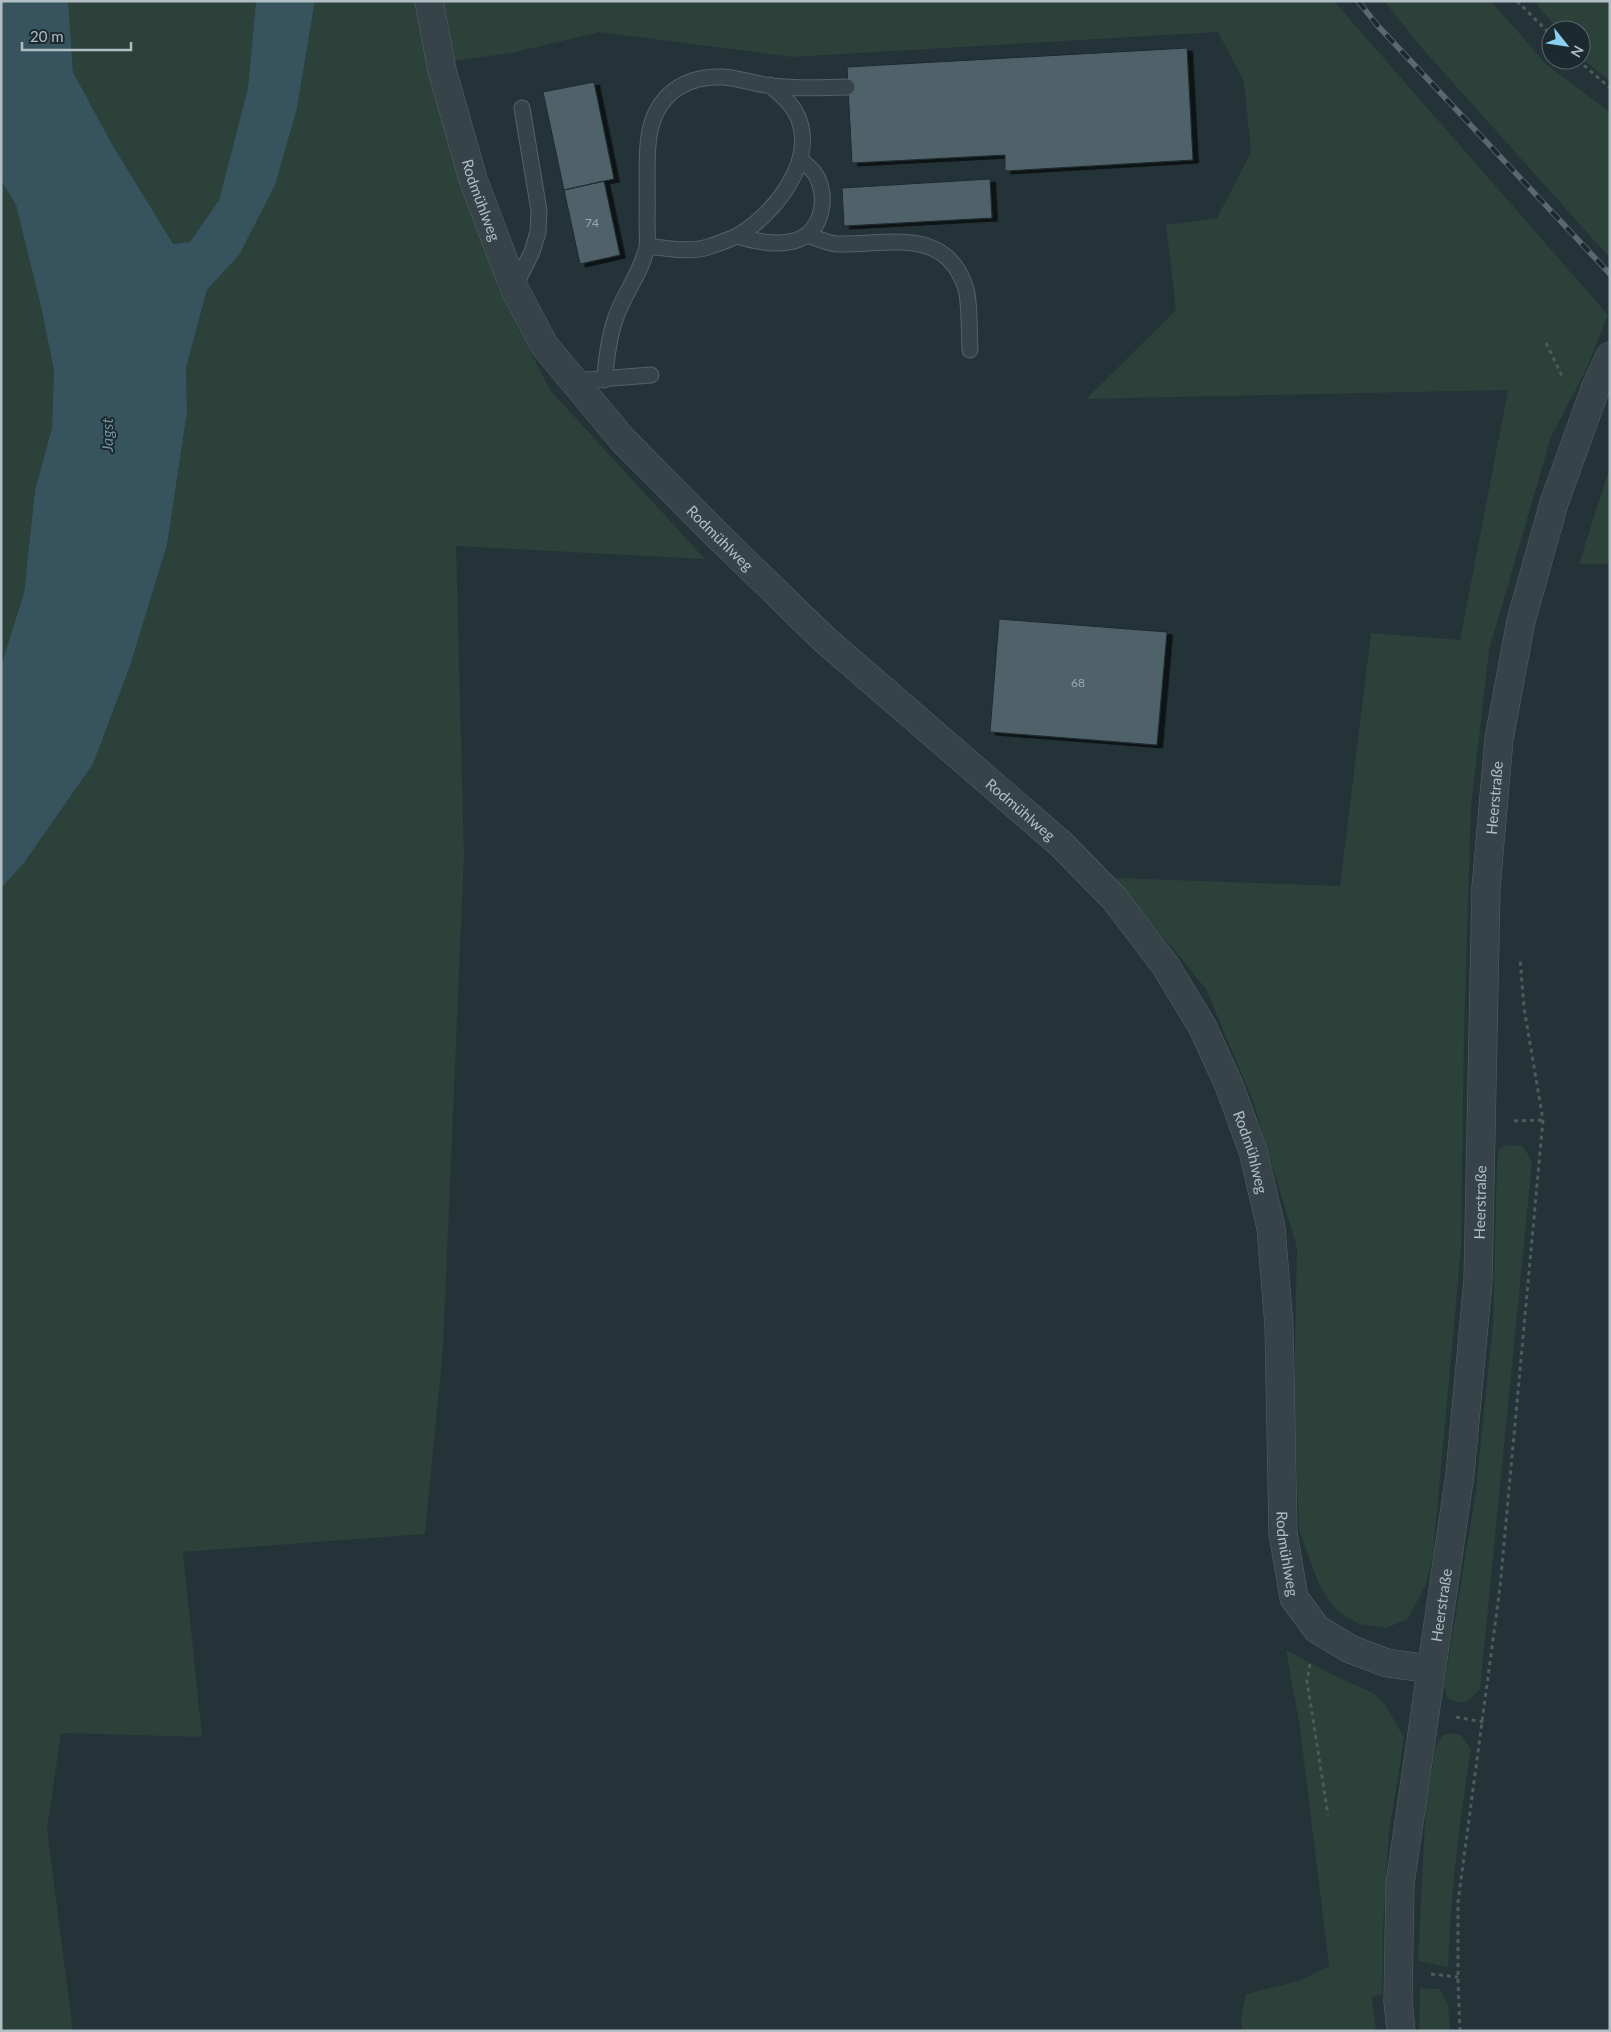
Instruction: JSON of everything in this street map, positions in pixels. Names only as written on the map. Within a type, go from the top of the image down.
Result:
[{"type":"street","name":"Rodmühlweg","points":[[429,1],[442,70],[473,179],[514,288],[544,344],[622,439],[824,639],[1068,851],[1114,898],[1165,965],[1202,1026],[1230,1085],[1253,1151],[1271,1228],[1279,1326],[1283,1533],[1294,1598],[1317,1629],[1350,1649],[1386,1663],[1431,1669]]},
{"type":"street","name":"Heerstraße","points":[[1401,2031],[1398,2001],[1400,1884],[1460,1474],[1478,1281],[1486,888],[1499,739],[1521,621],[1554,503],[1597,384],[1610,356]]},
{"type":"lane","points":[[604,380],[608,346],[615,318],[639,272],[647,246],[648,143],[652,124],[659,106],[671,92],[685,83],[703,77],[725,77],[770,86],[806,89],[847,87]]},
{"type":"lane","points":[[647,246],[684,250],[706,248],[737,236],[767,213],[789,185],[801,160],[804,138],[799,118],[788,100],[770,86]]},
{"type":"lane","points":[[514,288],[532,252],[538,232],[539,211],[522,108]]},
{"type":"lane","points":[[737,236],[762,243],[794,241],[807,235],[817,223],[823,211],[823,196],[816,175],[801,160]]},
{"type":"lane","points":[[807,235],[834,244],[902,242],[922,244],[939,250],[951,261],[966,286],[970,350]]},
{"type":"lane","points":[[574,382],[651,375]]},
{"type":"path","points":[[1516,1],[1541,25]]},
{"type":"path","points":[[1589,70],[1610,88]]},
{"type":"path","points":[[1460,2031],[1458,1902],[1500,1587],[1543,1120],[1524,1008],[1520,955]]},
{"type":"path","points":[[1317,1629],[1307,1681],[1328,1815]]},
{"type":"green space","points":[[68,1],[256,1],[248,88],[219,200],[190,242],[172,244],[113,146],[73,72]]},
{"type":"green space","points":[[315,1],[1334,1],[1608,315],[1587,368],[1551,437],[1489,650],[1471,807],[1464,1029],[1461,1249],[1433,1555],[1426,1584],[1408,1619],[1386,1628],[1359,1624],[1337,1611],[1319,1585],[1299,1530],[1294,1396],[1297,1248],[1253,1101],[1206,989],[1115,878],[1340,886],[1371,633],[1460,640],[1508,390],[1086,399],[1176,310],[1166,225],[1217,218],[1251,152],[1244,82],[1218,32],[792,57],[599,32],[516,52],[436,64],[460,179],[499,291],[550,390],[705,559],[456,546],[464,855],[443,1348],[425,1534],[183,1552],[202,1737],[61,1733],[47,1829],[73,2031],[1,2031],[1,888],[24,863],[93,764],[130,666],[167,545],[187,413],[186,368],[207,290],[239,255],[297,108]]},
{"type":"green space","points":[[1384,1],[1491,1],[1541,58],[1541,70],[1554,70],[1610,112],[1610,258],[1420,46]]},
{"type":"green space","points":[[1534,1],[1610,1],[1610,81],[1591,66],[1591,20],[1550,20]]},
{"type":"green space","points":[[1,180],[16,205],[54,370],[52,428],[35,490],[24,593],[1,666]]},
{"type":"green space","points":[[1610,466],[1610,564],[1579,564]]},
{"type":"green space","points":[[1507,1145],[1523,1146],[1532,1162],[1480,1689],[1466,1702],[1459,1702],[1448,1699],[1444,1686],[1475,1498],[1493,1324],[1497,1160],[1499,1149]]},
{"type":"green space","points":[[1286,1650],[1337,1677],[1373,1693],[1385,1704],[1404,1738],[1389,1833],[1383,1927],[1382,1994],[1372,1997],[1376,2031],[1242,2031],[1241,2020],[1246,1994],[1299,1981],[1329,1966],[1300,1728]]},
{"type":"green space","points":[[1453,1733],[1462,1736],[1471,1749],[1456,1858],[1448,1967],[1418,1961],[1426,1803],[1436,1746],[1442,1736]]},
{"type":"green space","points":[[1420,1988],[1440,1989],[1448,2005],[1450,2031],[1419,2031]]},
{"type":"water","name":"Jagst","points":[[1,1],[68,1],[73,72],[113,146],[173,244],[190,242],[219,200],[248,88],[256,1],[315,1],[297,108],[275,185],[239,255],[207,290],[186,368],[187,413],[167,545],[130,666],[93,764],[24,863],[1,888],[1,666],[24,593],[35,490],[52,428],[54,370],[16,205],[1,180]]},
{"type":"building","points":[[1187,48],[1193,160],[1005,171],[1005,155],[852,163],[847,67]]},
{"type":"building","points":[[594,82],[614,179],[564,190],[543,92]]},
{"type":"building","points":[[990,179],[992,218],[844,226],[842,188]]},
{"type":"building","points":[[604,181],[620,255],[580,264],[564,190]]},
{"type":"building","points":[[999,619],[1167,632],[1157,745],[990,732]]},
{"type":"railway","points":[[1358,1],[1378,26],[1610,274]]}]
